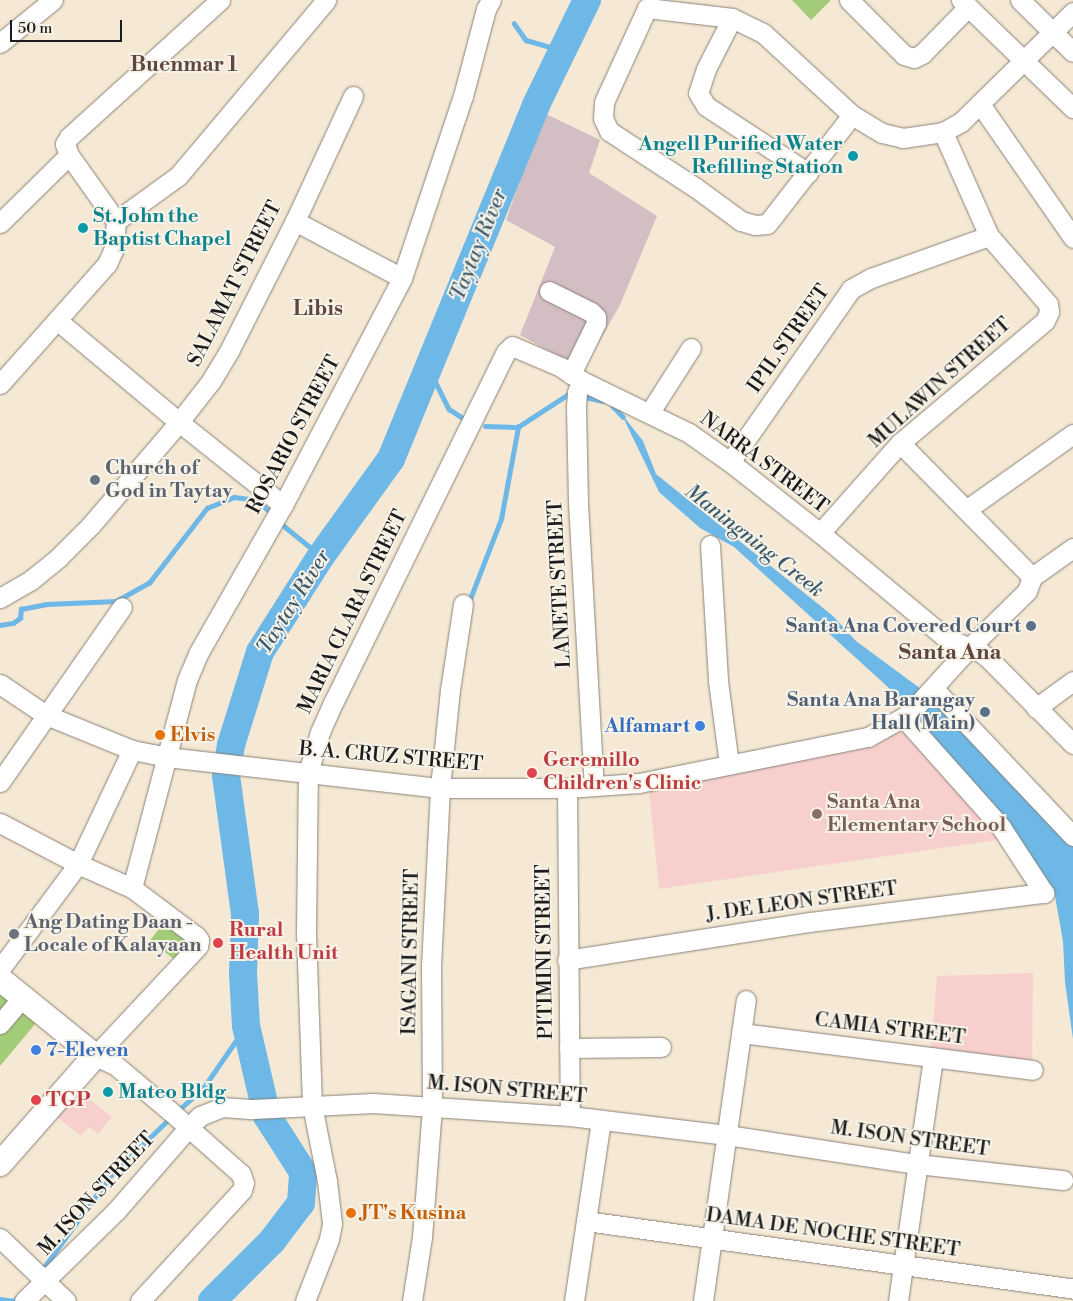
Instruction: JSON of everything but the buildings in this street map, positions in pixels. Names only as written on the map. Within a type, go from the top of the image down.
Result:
[{"type":"main road","points":[[0,979],[95,1056],[0,1164]]},
{"type":"street","points":[[0,44],[53,0]]},
{"type":"street","points":[[0,384],[107,264],[114,248],[116,221],[69,155],[65,144],[69,137],[220,0]]},
{"type":"street","points":[[116,221],[178,176],[326,0]]},
{"type":"street","name":"ROSARIO STREET","points":[[132,888],[187,680],[199,652],[275,518],[402,278],[463,96],[486,9],[491,0]]},
{"type":"street","points":[[849,0],[904,55],[914,58],[922,54],[964,4],[1073,108]]},
{"type":"street","points":[[1020,0],[1073,52]]},
{"type":"street","points":[[852,115],[767,224],[755,225],[742,221],[696,188],[608,131],[603,118],[604,102],[647,8],[732,18],[763,33],[852,115],[882,133],[903,138],[943,132],[962,122],[1073,12]]},
{"type":"street","points":[[732,18],[706,69],[698,93],[706,106],[808,173]]},
{"type":"street","name":"SALAMAT STREET","points":[[0,598],[31,580],[59,557],[90,526],[179,422],[211,381],[230,349],[294,221],[353,96]]},
{"type":"street","points":[[980,104],[1073,238]]},
{"type":"street","points":[[943,132],[989,236]]},
{"type":"street","points":[[4,211],[69,155]]},
{"type":"street","points":[[294,221],[402,278]]},
{"type":"street","name":"MULAWIN STREET","points":[[820,533],[900,443],[1045,320],[1050,312],[1048,304],[989,236]]},
{"type":"street","name":"IPIL STREET","points":[[730,462],[851,289],[871,278],[989,236]]},
{"type":"street","points":[[549,292],[591,312],[596,317],[596,323],[576,388]]},
{"type":"street","points":[[58,321],[179,422],[275,518]]},
{"type":"street","name":"NARRA STREET","points":[[512,346],[521,348],[576,388],[650,412],[689,432],[820,533],[946,638],[980,652],[988,658],[1073,744]]},
{"type":"street","name":"MARIA CLARA STREET","points":[[305,1301],[329,1239],[332,1223],[328,1181],[312,1104],[306,930],[308,774],[320,732],[334,701],[506,352],[512,346]]},
{"type":"street","points":[[650,412],[691,348]]},
{"type":"street","name":"LANETE STREET","points":[[576,388],[578,503],[594,786]]},
{"type":"street","points":[[966,510],[1073,434]]},
{"type":"street","points":[[900,443],[1032,577]]},
{"type":"street","points":[[710,545],[718,681],[729,764]]},
{"type":"street","name":"B. A. CRUZ STREET","points":[[0,684],[46,715],[132,750],[167,757],[440,788],[567,788],[639,783],[868,737],[907,716],[969,648],[1027,591],[1032,577],[1073,548]]},
{"type":"street","name":"ISAGANI STREET","points":[[412,1301],[422,1237],[432,1106],[431,966],[440,788],[450,690],[462,604]]},
{"type":"street","points":[[0,782],[122,608]]},
{"type":"street","points":[[1036,708],[1073,681]]},
{"type":"street","points":[[931,689],[1073,836]]},
{"type":"street","name":"J. DE LEON STREET","points":[[567,960],[810,922],[1044,893],[1001,827],[907,716]]},
{"type":"street","points":[[0,969],[78,864],[132,750]]},
{"type":"street","name":"PITIMINI STREET","points":[[567,788],[567,960],[570,1116]]},
{"type":"street","points":[[0,823],[78,864],[132,888],[199,940],[198,946],[95,1056],[115,1065],[241,1174],[244,1183],[242,1190],[140,1301]]},
{"type":"street","points":[[0,1024],[22,998]]},
{"type":"street","points":[[702,1301],[746,1000]]},
{"type":"street","name":"CAMIA STREET","points":[[741,1033],[1033,1070]]},
{"type":"street","points":[[569,1048],[661,1047]]},
{"type":"street","points":[[898,1301],[933,1058]]},
{"type":"street","name":"M. ISON STREET","points":[[24,1301],[116,1211],[200,1116],[222,1107],[253,1108],[312,1104],[373,1103],[570,1116],[727,1135],[917,1164],[1064,1180]]},
{"type":"street","points":[[574,1301],[601,1120]]},
{"type":"street","name":"DAMA DE NOCHE STREET","points":[[586,1221],[1073,1289]]},
{"type":"street","points":[[0,1238],[66,1301]]},
{"type":"shaded area","points":[[544,113],[600,140],[589,173],[657,216],[620,305],[583,370],[520,335],[555,247],[506,220]]},
{"type":"shaded area","name":"Santa Ana Elementary School","points":[[906,726],[1004,839],[659,889],[649,790]]},
{"type":"shaded area","points":[[1033,973],[1032,1063],[931,1050],[937,976]]},
{"type":"shaded area","points":[[82,1093],[112,1117],[98,1134],[89,1127],[81,1136],[56,1116],[70,1100],[74,1103]]},
{"type":"green space","points":[[792,0],[831,0],[811,20]]},
{"type":"green space","points":[[166,920],[190,939],[174,960],[150,940]]},
{"type":"green space","points":[[0,991],[36,1023],[0,1066]]},
{"type":"water","points":[[621,413],[643,441],[656,474],[833,616],[856,641],[940,703],[1073,845],[1073,1039],[1065,982],[1063,941],[1054,891],[1021,847],[889,688],[734,547],[700,528],[659,492]]},
{"type":"waterway","name":"Taytay River","points":[[212,1301],[272,1241],[301,1203],[303,1172],[267,1116],[246,1026],[243,974],[245,914],[226,776],[231,745],[260,652],[321,556],[391,459],[536,105],[587,0]]},
{"type":"waterway","points":[[514,23],[526,40],[561,50]]},
{"type":"waterway","name":"Maningning Creek","points":[[429,369],[449,409],[466,420]]},
{"type":"waterway","name":"Maningning Creek","points":[[485,426],[518,427],[567,395],[573,395]]},
{"type":"waterway","name":"Maningning Creek","points":[[581,396],[602,401]]},
{"type":"waterway","name":"Maningning Creek","points":[[612,405],[623,417]]},
{"type":"waterway","points":[[470,599],[501,519],[518,427]]},
{"type":"waterway","points":[[0,625],[13,623],[20,618],[21,609],[47,604],[116,601],[149,583],[207,508],[234,497],[257,500],[273,515]]},
{"type":"waterway","points":[[278,521],[321,556]]},
{"type":"waterway","points":[[181,1108],[204,1087],[246,1026]]},
{"type":"waterway","points":[[42,1270],[111,1175],[168,1120]]},
{"type":"waterway","points":[[0,1299],[14,1301],[19,1296]]},
{"type":"place","name":"Angell Purified Water Refilling Station","points":[[853,156]]},
{"type":"place","name":"St. John the Baptist Chapel","points":[[83,228]]},
{"type":"place","name":"Church of God in Taytay","points":[[95,480]]},
{"type":"place","name":"Santa Ana Covered Court","points":[[1031,626]]},
{"type":"place","name":"Santa Ana Barangay Hall (Main)","points":[[985,712]]},
{"type":"place","name":"Alfamart","points":[[700,726]]},
{"type":"place","name":"Elvis","points":[[160,735]]},
{"type":"place","name":"Geremillo Children's Clinic","points":[[532,773]]},
{"type":"place","name":"Santa Ana Elementary School","points":[[817,814]]},
{"type":"place","name":"Ang Dating Daan - Locale of Kalayaan","points":[[14,934]]},
{"type":"place","name":"Rural Health Unit","points":[[218,943]]},
{"type":"place","name":"7-Eleven","points":[[36,1050]]},
{"type":"place","name":"Mateo Bldg","points":[[108,1092]]},
{"type":"place","name":"TGP","points":[[36,1100]]},
{"type":"place","name":"JT's Kusina","points":[[351,1213]]},
{"type":"district","name":"Buenmar 1","points":[[184,65]]},
{"type":"district","name":"Libis","points":[[318,309]]},
{"type":"district","name":"Santa Ana","points":[[950,653]]}]
